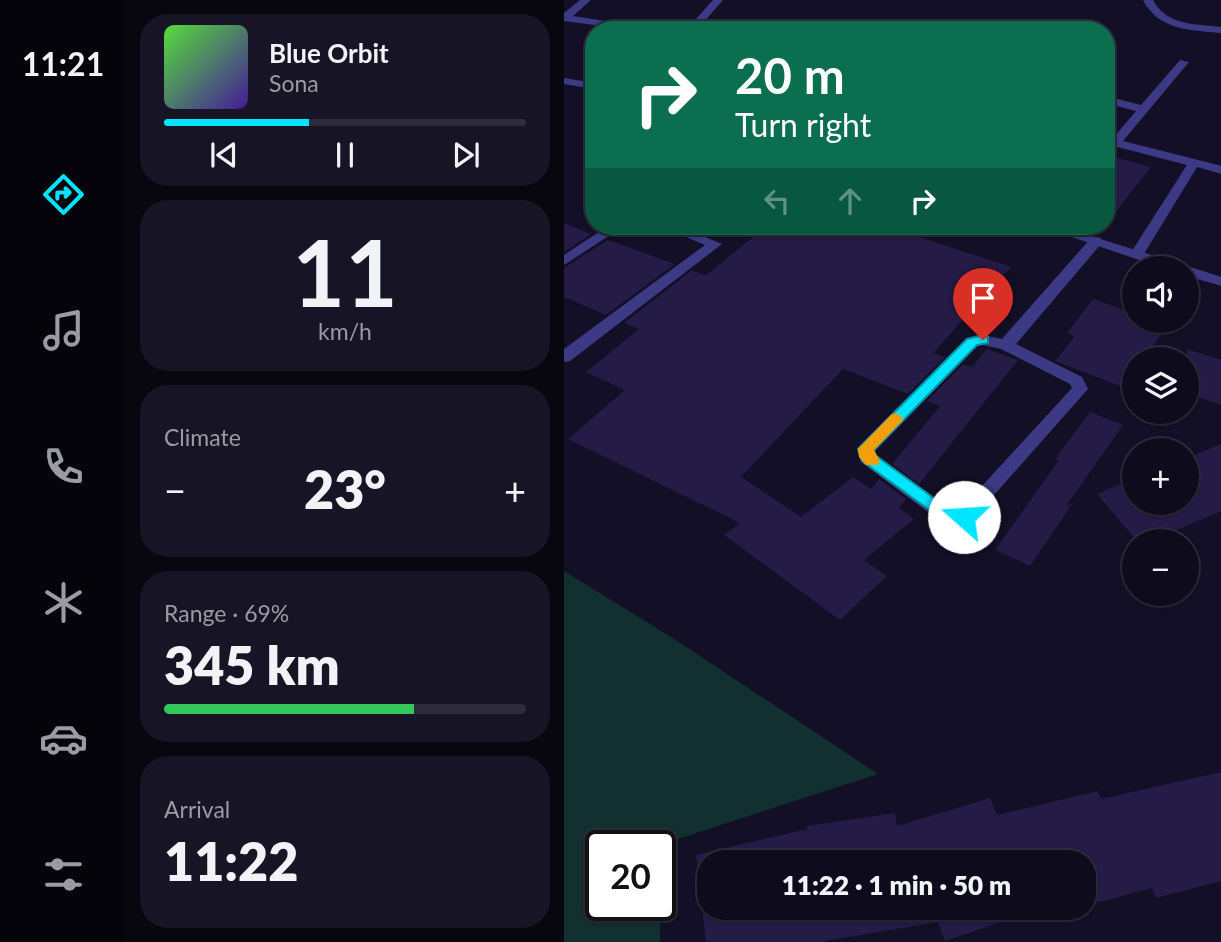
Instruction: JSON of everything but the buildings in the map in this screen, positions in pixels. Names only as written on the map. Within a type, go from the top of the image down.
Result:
[{"type":"street","points":[[564,18],[586,0]]},
{"type":"street","points":[[699,21],[718,0]]},
{"type":"street","points":[[1148,0],[1152,12],[1165,21],[1221,30]]},
{"type":"street","points":[[564,18],[588,21]]},
{"type":"street","points":[[1115,137],[1144,109],[1184,62]]},
{"type":"street","points":[[564,81],[585,84]]},
{"type":"street","points":[[1115,101],[1144,109]]},
{"type":"street","points":[[1115,142],[1221,170]]},
{"type":"street","points":[[1137,254],[1194,163]]},
{"type":"street","points":[[564,261],[603,235]]},
{"type":"street","points":[[564,357],[715,244],[692,235]]},
{"type":"street","points":[[1076,235],[1143,256]]},
{"type":"street","points":[[1006,345],[1096,241]]},
{"type":"street","points":[[1199,275],[1221,282]]},
{"type":"street","points":[[983,340],[1006,345],[1076,381],[1080,389],[964,517],[950,519],[867,457],[866,449],[972,342],[983,340]]},
{"type":"green space","points":[[564,571],[679,642],[878,774],[676,839],[676,830],[585,830],[585,921],[660,921],[660,942],[564,942]]},
{"type":"slow traffic","points":[[872,461],[867,457],[866,449],[896,419]]},
{"type":"route","points":[[964,517],[950,519],[867,457],[866,449],[972,342],[983,340]]}]
